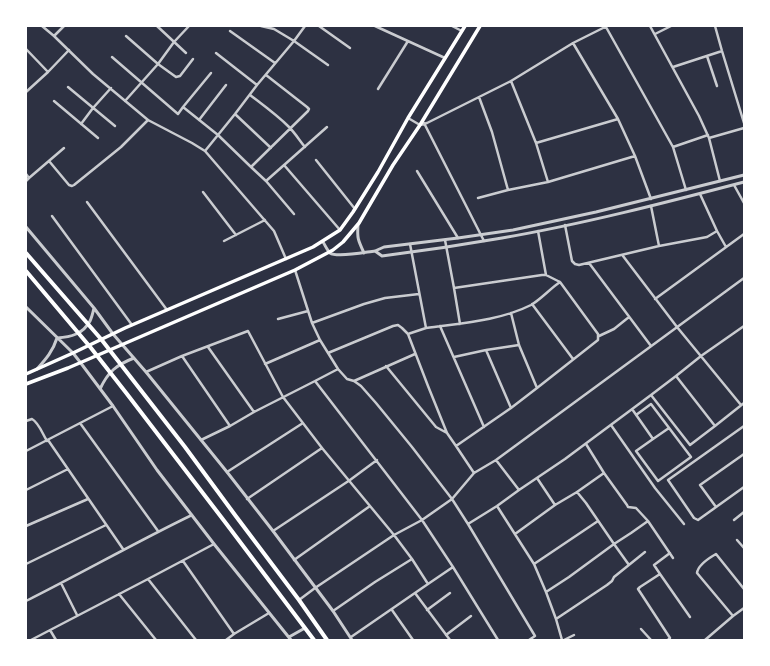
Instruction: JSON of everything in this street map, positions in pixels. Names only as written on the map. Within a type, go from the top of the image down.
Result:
[{"type":"main road","points":[[26,374],[132,325],[286,258],[313,248],[340,230],[378,172],[408,118],[465,26]]},
{"type":"main road","points":[[26,384],[295,270],[329,252],[343,242],[358,223],[479,28],[472,26]]},
{"type":"main road","points":[[26,253],[101,339],[185,447],[327,640]]},
{"type":"main road","points":[[26,271],[91,348],[314,640]]},
{"type":"street","points":[[42,26],[69,50],[92,74],[111,88],[148,120],[205,151],[274,231],[286,258]]},
{"type":"street","points":[[54,36],[64,26]]},
{"type":"street","points":[[157,26],[186,53]]},
{"type":"street","points":[[125,101],[189,26]]},
{"type":"street","points":[[261,26],[274,29],[328,65]]},
{"type":"street","points":[[205,151],[305,26]]},
{"type":"street","points":[[319,26],[350,48]]},
{"type":"street","points":[[375,26],[445,58]]},
{"type":"street","points":[[452,26],[462,31]]},
{"type":"street","points":[[408,118],[420,125],[511,81],[573,43],[606,26],[673,147],[686,190]]},
{"type":"street","points":[[650,26],[709,136],[720,181]]},
{"type":"street","points":[[654,34],[671,26]]},
{"type":"street","points":[[715,26],[744,123]]},
{"type":"street","points":[[230,31],[275,63]]},
{"type":"street","points":[[126,36],[158,64],[176,77],[180,76],[193,59]]},
{"type":"street","points":[[378,88],[408,41]]},
{"type":"street","points":[[573,43],[618,119],[635,156],[651,198]]},
{"type":"street","points":[[26,49],[48,72]]},
{"type":"street","points":[[26,92],[69,50]]},
{"type":"street","points":[[673,67],[722,51]]},
{"type":"street","points":[[216,53],[257,85]]},
{"type":"street","points":[[707,56],[717,86]]},
{"type":"street","points":[[112,57],[178,114],[211,73]]},
{"type":"street","points":[[251,166],[308,111],[308,109],[266,74]]},
{"type":"street","points":[[511,81],[536,143],[548,182]]},
{"type":"street","points":[[199,120],[226,85]]},
{"type":"street","points":[[68,87],[115,126]]},
{"type":"street","points":[[81,124],[111,88]]},
{"type":"street","points":[[250,95],[291,129],[305,147]]},
{"type":"street","points":[[479,97],[492,132],[508,190]]},
{"type":"street","points":[[54,101],[98,138]]},
{"type":"street","points":[[183,107],[218,135],[251,166],[294,214]]},
{"type":"street","points":[[235,114],[271,148]]},
{"type":"street","points":[[536,143],[618,119]]},
{"type":"street","points":[[49,161],[69,185],[72,186],[120,147],[148,120]]},
{"type":"street","points":[[424,123],[484,241]]},
{"type":"street","points":[[266,181],[327,127]]},
{"type":"street","points":[[673,147],[709,136],[744,128]]},
{"type":"street","points":[[26,181],[64,148]]},
{"type":"street","points":[[478,198],[548,182],[635,156]]},
{"type":"street","points":[[316,160],[355,209]]},
{"type":"street","points":[[284,166],[340,230]]},
{"type":"street","points":[[417,171],[458,238]]},
{"type":"street","points":[[26,174],[29,178]]},
{"type":"street","points":[[323,242],[329,252],[339,256],[376,251],[384,247],[410,243],[446,240],[513,230],[596,212],[744,175]]},
{"type":"street","points":[[376,251],[382,256],[484,241],[565,226],[744,182]]},
{"type":"street","points":[[734,185],[744,204]]},
{"type":"street","points":[[202,192],[236,235]]},
{"type":"street","points":[[700,194],[726,247]]},
{"type":"street","points":[[87,202],[167,310]]},
{"type":"street","points":[[651,206],[659,246]]},
{"type":"street","points":[[52,216],[132,325]]},
{"type":"street","points":[[224,241],[265,220]]},
{"type":"street","points":[[358,223],[357,236],[364,253]]},
{"type":"street","points":[[565,226],[572,261],[579,265],[623,256],[659,246],[707,237],[717,231]]},
{"type":"street","points":[[26,227],[227,472],[333,611],[352,639],[453,567]]},
{"type":"street","points":[[538,231],[546,275]]},
{"type":"street","points":[[655,298],[744,234]]},
{"type":"street","points":[[446,240],[460,324]]},
{"type":"street","points":[[410,243],[426,328]]},
{"type":"street","points":[[623,256],[677,327],[741,405]]},
{"type":"street","points":[[589,263],[651,346]]},
{"type":"street","points":[[295,270],[312,323],[320,340],[338,369],[347,379],[354,381],[361,386],[412,447],[452,499],[537,640]]},
{"type":"street","points":[[454,288],[542,274],[546,275],[560,282],[599,336]]},
{"type":"street","points":[[299,600],[394,535],[422,520],[452,499],[474,473],[496,460],[744,279]]},
{"type":"street","points":[[408,334],[426,328],[460,324],[511,313],[532,304],[560,282]]},
{"type":"street","points":[[312,323],[385,298],[419,294]]},
{"type":"street","points":[[532,304],[573,359]]},
{"type":"street","points":[[26,307],[73,353],[113,406],[157,470],[214,544],[290,638]]},
{"type":"street","points":[[57,338],[72,336],[83,330],[90,320],[94,308]]},
{"type":"street","points":[[278,319],[308,311]]},
{"type":"street","points":[[511,313],[519,345],[537,388]]},
{"type":"street","points":[[456,446],[537,388],[598,340],[599,336],[614,329],[629,317]]},
{"type":"street","points":[[328,353],[393,326],[398,325],[402,328],[408,334],[447,433],[474,473]]},
{"type":"street","points":[[440,326],[484,427]]},
{"type":"street","points":[[468,524],[497,506],[586,444],[701,356],[744,326]]},
{"type":"street","points":[[146,372],[182,356],[248,331],[283,397],[322,448],[394,535],[428,584]]},
{"type":"street","points":[[37,369],[50,353],[57,338]]},
{"type":"street","points":[[265,364],[320,340]]},
{"type":"street","points":[[454,357],[519,345]]},
{"type":"street","points":[[208,347],[254,412]]},
{"type":"street","points":[[486,350],[511,408]]},
{"type":"street","points":[[354,381],[415,354]]},
{"type":"street","points":[[182,356],[230,426]]},
{"type":"street","points":[[100,389],[105,378],[114,368],[125,361],[134,358]]},
{"type":"street","points":[[386,366],[436,427],[447,433]]},
{"type":"street","points":[[201,440],[338,369]]},
{"type":"street","points":[[676,376],[715,426]]},
{"type":"street","points":[[315,381],[422,520],[498,640]]},
{"type":"street","points":[[651,395],[690,444],[744,403]]},
{"type":"street","points":[[636,415],[651,404],[691,457],[658,481],[636,451],[669,428]]},
{"type":"street","points":[[26,451],[113,406]]},
{"type":"street","points":[[632,409],[653,439]]},
{"type":"street","points":[[26,421],[32,419],[38,423],[47,440],[123,549]]},
{"type":"street","points":[[80,423],[158,531]]},
{"type":"street","points":[[227,472],[303,423]]},
{"type":"street","points":[[611,425],[684,524]]},
{"type":"street","points":[[744,426],[668,480],[695,520],[698,520],[744,487]]},
{"type":"street","points":[[586,444],[628,507],[636,508],[648,521],[674,558]]},
{"type":"street","points":[[247,499],[322,448]]},
{"type":"street","points":[[716,507],[700,485],[744,454]]},
{"type":"street","points":[[273,531],[350,480],[377,460]]},
{"type":"street","points":[[496,460],[519,490]]},
{"type":"street","points":[[26,490],[68,469]]},
{"type":"street","points":[[515,534],[555,505],[604,473]]},
{"type":"street","points":[[537,478],[555,505]]},
{"type":"street","points":[[577,492],[586,502],[629,565]]},
{"type":"street","points":[[26,526],[88,499]]},
{"type":"street","points":[[294,560],[370,506]]},
{"type":"street","points":[[497,506],[534,564],[556,618],[563,640],[574,635]]},
{"type":"street","points":[[734,520],[744,512]]},
{"type":"street","points":[[26,601],[123,549],[192,515]]},
{"type":"street","points":[[534,564],[598,521]]},
{"type":"street","points":[[546,592],[648,521]]},
{"type":"street","points":[[26,564],[106,525]]},
{"type":"street","points":[[737,540],[744,548]]},
{"type":"street","points":[[31,640],[214,544]]},
{"type":"street","points":[[556,618],[612,581],[614,577],[646,552]]},
{"type":"street","points":[[670,553],[654,565],[690,617]]},
{"type":"street","points":[[733,616],[697,573],[697,570],[716,554],[744,589]]},
{"type":"street","points":[[333,611],[412,559]]},
{"type":"street","points":[[183,561],[234,634]]},
{"type":"street","points":[[660,574],[638,589],[670,638],[668,640]]},
{"type":"street","points":[[148,579],[196,640]]},
{"type":"street","points":[[61,583],[77,615]]},
{"type":"street","points":[[415,593],[450,640]]},
{"type":"street","points":[[427,610],[450,593]]},
{"type":"street","points":[[119,594],[156,640]]},
{"type":"street","points":[[705,640],[744,608]]},
{"type":"street","points":[[392,610],[413,640]]},
{"type":"street","points":[[226,640],[269,613]]},
{"type":"street","points":[[446,635],[472,616]]},
{"type":"street","points":[[284,640],[290,638],[305,628]]},
{"type":"street","points":[[642,629],[651,640]]},
{"type":"street","points":[[50,630],[56,640]]},
{"type":"street","points":[[529,640],[535,636]]}]
